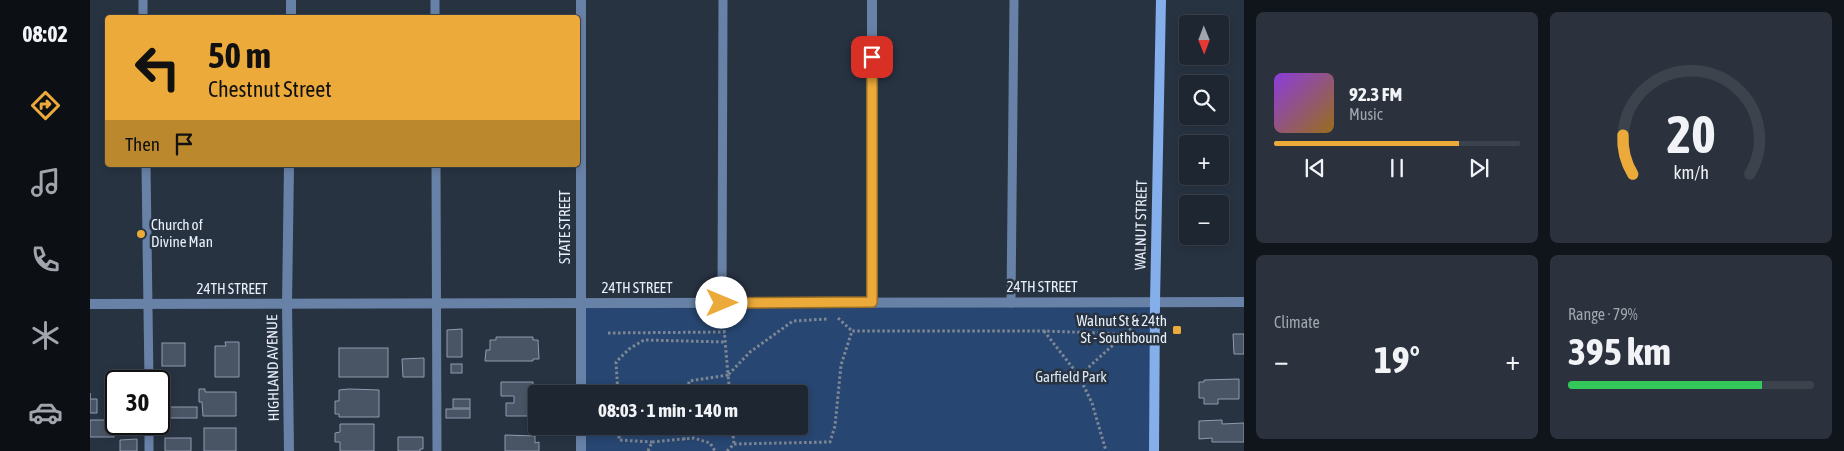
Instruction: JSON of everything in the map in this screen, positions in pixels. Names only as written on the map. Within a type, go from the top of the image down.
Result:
[{"type":"main road","name":"WALNUT STREET","points":[[1154,451],[1161,0]]},
{"type":"street","points":[[291,15],[292,0]]},
{"type":"street","name":"STATE STREET","points":[[581,0],[581,385]]},
{"type":"street","points":[[872,0],[872,302]]},
{"type":"street","name":"HIGHLAND AVENUE","points":[[289,167],[287,304],[289,451]]},
{"type":"street","name":"24TH STREET","points":[[90,304],[1244,302]]},
{"type":"street","points":[[581,435],[581,451]]},
{"type":"lane","points":[[143,0],[143,15]]},
{"type":"lane","points":[[435,0],[435,15]]},
{"type":"lane","points":[[722,303],[723,0]]},
{"type":"lane","points":[[1011,303],[1014,0]]},
{"type":"lane","points":[[146,167],[149,370]]},
{"type":"lane","points":[[436,167],[437,451]]},
{"type":"lane","points":[[149,435],[149,451]]},
{"type":"path","points":[[722,303],[729,385]]},
{"type":"path","points":[[689,385],[689,381],[728,375],[750,352],[793,321],[839,318],[852,331],[1044,331],[1126,334]]},
{"type":"path","points":[[1079,376],[1136,324]]},
{"type":"path","points":[[727,451],[734,444],[830,442],[835,426],[841,365],[852,331]]},
{"type":"path","points":[[1044,331],[1079,376],[1092,403],[1106,451]]},
{"type":"path","points":[[608,334],[724,332]]},
{"type":"path","points":[[617,385],[616,362],[629,349],[644,340],[725,342]]},
{"type":"path","points":[[619,435],[619,440],[652,442],[694,438],[710,443],[715,451]]},
{"type":"path","points":[[684,435],[684,440]]},
{"type":"path","points":[[733,435],[734,444]]},
{"type":"path","points":[[648,451],[652,442]]},
{"type":"green space","name":"Garfield Park","points":[[1155,302],[1154,451],[581,451],[581,435],[808,435],[808,385],[581,385],[580,303]]},
{"type":"building","points":[[462,329],[462,357],[447,357],[447,330]]},
{"type":"building","points":[[1233,334],[1244,334],[1244,354],[1234,354]]},
{"type":"building","points":[[496,337],[533,337],[533,340],[538,340],[539,359],[533,359],[533,361],[485,361],[486,350],[490,350],[490,340],[496,340]]},
{"type":"building","points":[[225,342],[239,342],[239,377],[215,377],[215,346],[226,346]]},
{"type":"building","points":[[162,343],[185,343],[185,366],[162,366]]},
{"type":"building","points":[[339,348],[388,348],[388,377],[339,377]]},
{"type":"building","points":[[424,358],[424,377],[403,377],[402,359]]},
{"type":"building","points":[[451,364],[462,364],[462,373],[451,373]]},
{"type":"building","points":[[1239,379],[1239,399],[1218,399],[1218,404],[1204,404],[1204,398],[1199,398],[1199,382],[1204,382],[1204,380]]},
{"type":"building","points":[[501,382],[533,382],[533,385],[528,385],[528,416],[506,416],[506,403],[514,403],[514,396],[501,396]]},
{"type":"building","points":[[199,389],[205,389],[205,392],[236,392],[236,416],[203,416],[202,402],[199,402]]},
{"type":"building","points":[[339,390],[379,390],[379,417],[339,417],[339,414],[335,414],[335,401],[339,401]]},
{"type":"building","points":[[90,399],[97,399],[97,413],[90,413]]},
{"type":"building","points":[[453,399],[470,399],[470,408],[453,408]]},
{"type":"building","points":[[170,407],[197,407],[197,418],[170,418]]},
{"type":"building","points":[[446,409],[470,409],[470,418],[446,418]]},
{"type":"building","points":[[90,420],[105,420],[105,435],[114,435],[114,437],[90,437]]},
{"type":"building","points":[[1222,420],[1222,424],[1244,423],[1244,442],[1212,442],[1212,438],[1199,439],[1199,421]]},
{"type":"building","points":[[340,424],[374,424],[374,451],[340,451],[340,442],[335,442],[335,433],[340,432]]},
{"type":"building","points":[[204,428],[236,428],[236,451],[204,451]]},
{"type":"building","points":[[505,435],[535,436],[535,443],[539,442],[539,451],[505,451]]},
{"type":"building","points":[[398,437],[423,437],[423,449],[420,449],[420,451],[398,451]]},
{"type":"building","points":[[165,438],[191,438],[191,451],[165,451]]},
{"type":"building","points":[[137,439],[137,451],[120,451],[120,440]]},
{"type":"place","name":"Church of Divine Man","points":[[141,234]]},
{"type":"place","name":"Walnut St & 24th St - Southbound","points":[[1177,330]]},
{"type":"route","points":[[722,303],[872,302],[872,57]]}]
